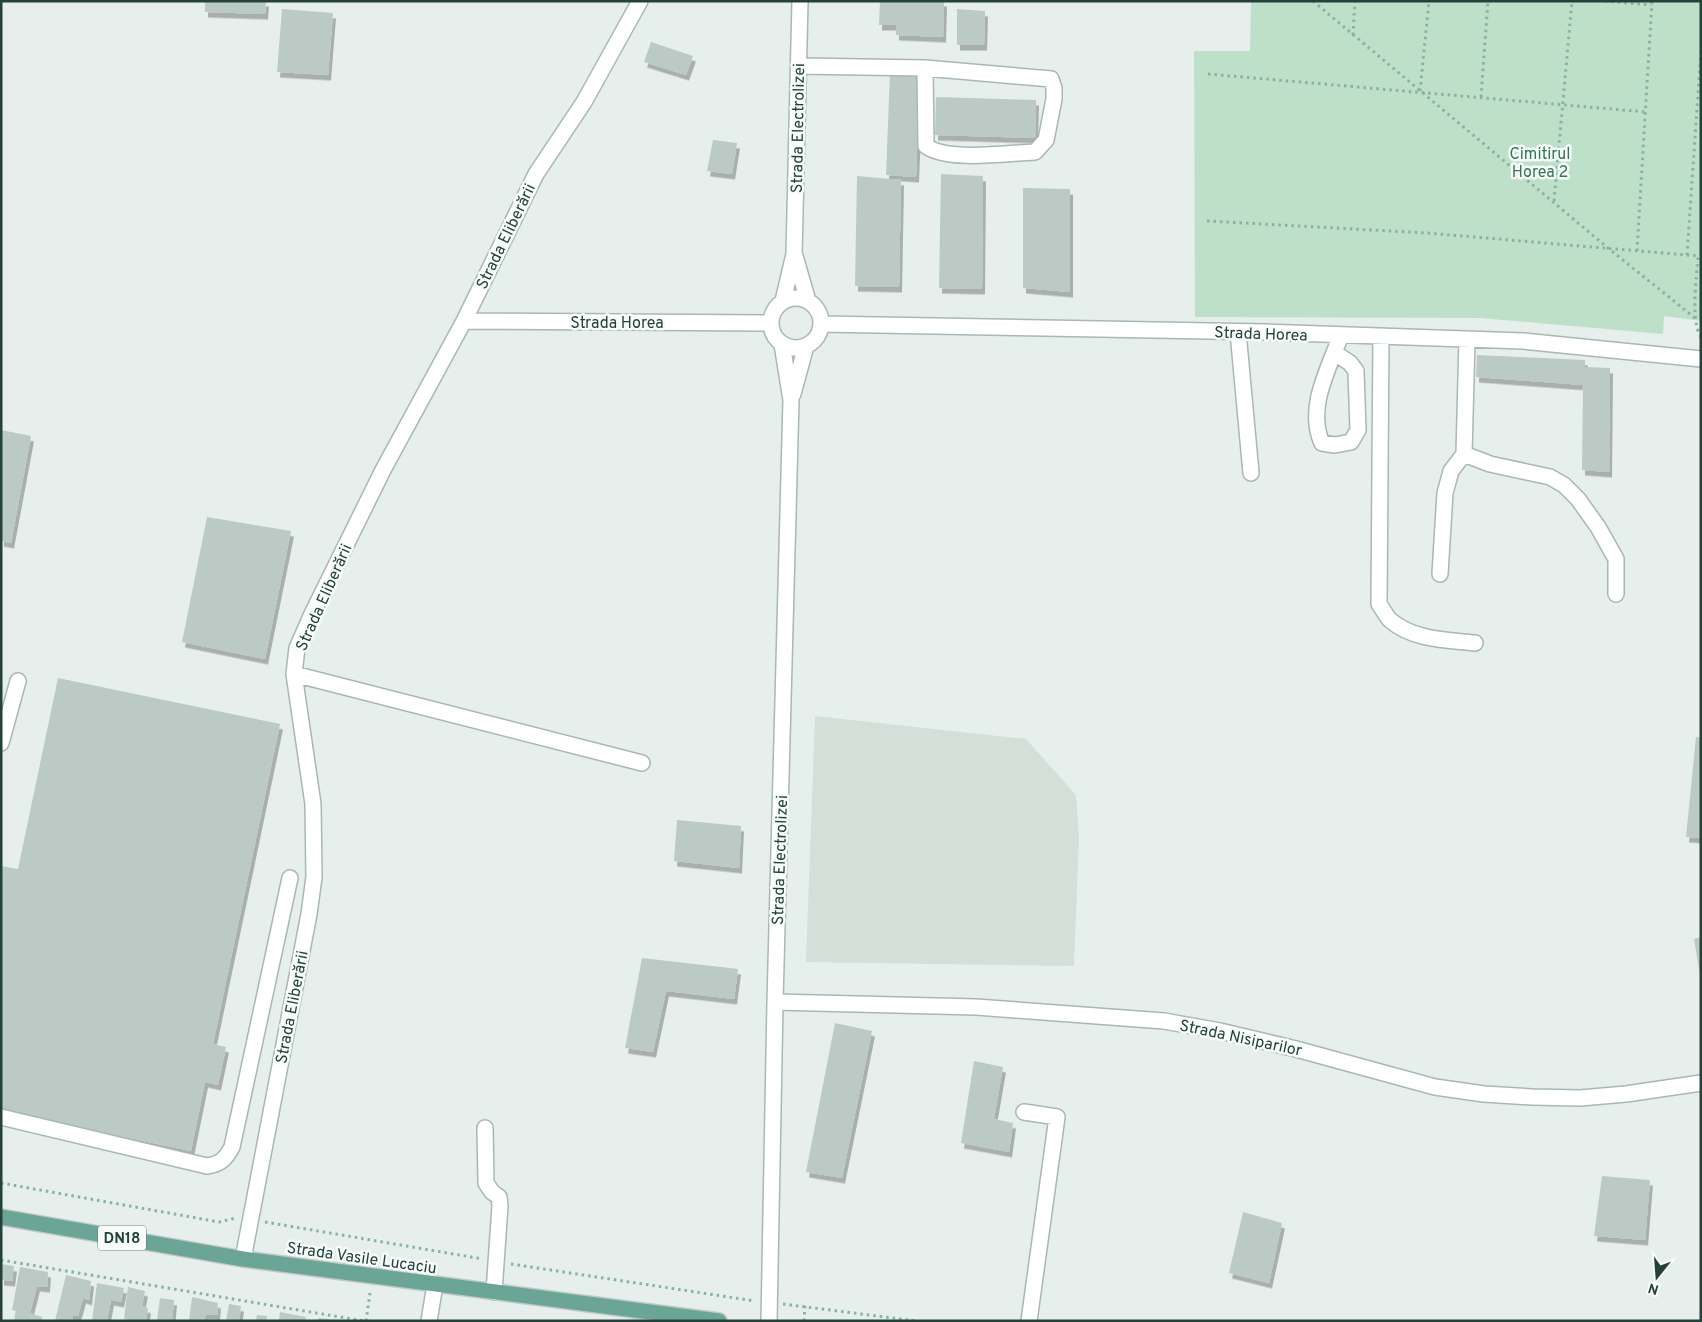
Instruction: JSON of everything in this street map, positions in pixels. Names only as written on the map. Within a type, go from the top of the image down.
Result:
[{"type":"main road","name":"Strada Vasile Lucaciu","points":[[1,1217],[243,1259],[719,1321]]},
{"type":"street","name":"Strada Eliberării","points":[[243,1259],[309,914],[314,877],[312,804],[294,674],[297,648],[383,470],[464,321],[536,174],[584,102],[640,1]]},
{"type":"street","name":"Strada Electrolizei","points":[[783,301],[794,254],[800,1]]},
{"type":"street","points":[[799,66],[925,68],[1051,79],[1054,88],[1054,99],[1046,140],[1035,152],[951,155],[931,149],[926,146],[925,68]]},
{"type":"street","name":"Strada Electrolizei","points":[[794,254],[808,301]]},
{"type":"street","points":[[793,298],[808,301],[818,311],[821,324],[816,337],[806,346],[790,348],[782,344],[774,335],[770,323],[774,310],[783,301],[793,298]]},
{"type":"street","name":"Strada Horea","points":[[464,321],[770,323]]},
{"type":"street","name":"Strada Horea","points":[[821,324],[1381,336],[1523,342],[1701,359]]},
{"type":"street","points":[[1238,332],[1251,473]]},
{"type":"street","points":[[1335,353],[1350,363],[1356,372],[1358,430],[1351,442],[1334,446],[1322,443],[1317,432],[1317,404],[1341,335]]},
{"type":"street","points":[[1381,336],[1379,604],[1389,619],[1406,630],[1424,637],[1475,643]]},
{"type":"street","points":[[1440,574],[1444,493],[1451,471],[1464,454],[1467,340]]},
{"type":"street","name":"Strada Electrolizei","points":[[769,1321],[775,1002],[792,400],[782,344]]},
{"type":"street","name":"Strada Electrolizei","points":[[792,400],[806,346]]},
{"type":"street","points":[[1464,454],[1490,464],[1550,476],[1564,485],[1578,499],[1598,527],[1616,559],[1616,594]]},
{"type":"street","points":[[294,674],[642,763]]},
{"type":"street","points":[[1,744],[18,681]]},
{"type":"street","points":[[1,1117],[207,1166],[217,1164],[226,1159],[232,1147],[290,878]]},
{"type":"street","name":"Strada Nisiparilor","points":[[775,1002],[976,1007],[1164,1021],[1296,1048],[1435,1087],[1484,1094],[1580,1098],[1626,1094],[1701,1083]]},
{"type":"street","points":[[1024,1112],[1057,1117],[1029,1321]]},
{"type":"street","points":[[485,1128],[486,1183],[492,1192],[499,1197],[500,1206],[494,1292]]},
{"type":"street","points":[[429,1321],[435,1285]]},
{"type":"path","points":[[1312,1],[1608,248],[1695,318]]},
{"type":"path","points":[[1353,36],[1355,1]]},
{"type":"path","points":[[1420,92],[1429,1]]},
{"type":"path","points":[[1481,98],[1488,1]]},
{"type":"path","points":[[1554,202],[1572,1]]},
{"type":"path","points":[[1606,1],[1651,3],[1637,251]]},
{"type":"path","points":[[1687,255],[1701,50]]},
{"type":"path","points":[[1208,74],[1646,112]]},
{"type":"path","points":[[1207,221],[1427,233],[1698,256],[1695,318],[1701,337]]},
{"type":"path","points":[[1,1183],[219,1222],[233,1218],[250,1220],[745,1300]]},
{"type":"path","points":[[1,1260],[365,1321],[370,1293]]},
{"type":"path","points":[[785,1304],[916,1321]]},
{"type":"path","points":[[804,1321],[805,1306]]},
{"type":"shaded area","points":[[815,716],[1026,739],[1076,795],[1079,837],[1074,966],[806,962]]},
{"type":"green space","name":"Cimitirul Horea 2","points":[[1251,1],[1701,1],[1701,321],[1664,316],[1663,334],[1480,318],[1195,317],[1194,51],[1250,51]]},
{"type":"building","points":[[205,1],[266,1],[265,14],[205,12]]},
{"type":"building","points":[[880,1],[944,1],[943,37],[896,35],[896,25],[879,25]]},
{"type":"building","points":[[282,9],[333,13],[328,75],[277,72]]},
{"type":"building","points":[[957,9],[985,11],[984,45],[957,45]]},
{"type":"building","points":[[651,42],[693,56],[686,75],[644,62]]},
{"type":"building","points":[[890,71],[920,72],[916,177],[886,175]]},
{"type":"building","points":[[936,97],[1036,100],[1035,138],[935,135]]},
{"type":"building","points":[[713,140],[737,143],[732,174],[707,171]]},
{"type":"building","points":[[941,174],[983,176],[982,289],[939,288]]},
{"type":"building","points":[[857,176],[901,180],[899,287],[855,286]]},
{"type":"building","points":[[1023,188],[1070,189],[1070,292],[1023,288]]},
{"type":"building","points":[[1477,355],[1585,360],[1585,367],[1610,368],[1609,472],[1582,470],[1583,385],[1476,377]]},
{"type":"building","points":[[1,430],[31,436],[11,543],[1,541]]},
{"type":"building","points":[[207,517],[291,531],[265,659],[182,642]]},
{"type":"building","points":[[58,678],[280,724],[213,1044],[226,1047],[218,1085],[205,1082],[191,1151],[1,1111],[1,866],[18,869]]},
{"type":"building","points":[[1696,737],[1701,738],[1701,838],[1686,837]]},
{"type":"building","points":[[677,820],[741,826],[739,868],[674,861]]},
{"type":"building","points":[[1701,937],[1701,975],[1700,975],[1694,939]]},
{"type":"building","points":[[642,958],[738,969],[734,999],[666,991],[653,1052],[625,1048]]},
{"type":"building","points":[[835,1023],[872,1031],[842,1178],[806,1172]]},
{"type":"building","points":[[974,1061],[1003,1067],[994,1119],[1013,1123],[1009,1152],[961,1143]]},
{"type":"building","points":[[1602,1176],[1650,1180],[1645,1240],[1594,1236]]},
{"type":"building","points":[[1243,1212],[1282,1223],[1269,1283],[1229,1273]]},
{"type":"building","points":[[1,1264],[14,1266],[12,1281],[1,1280]]},
{"type":"building","points":[[20,1267],[48,1272],[47,1287],[37,1286],[30,1313],[42,1317],[42,1321],[14,1321],[16,1311],[12,1310]]},
{"type":"building","points":[[66,1275],[91,1281],[89,1300],[83,1298],[78,1316],[73,1315],[72,1321],[55,1321]]},
{"type":"building","points":[[97,1283],[124,1288],[121,1302],[111,1300],[107,1321],[92,1321]]},
{"type":"building","points":[[128,1287],[145,1291],[142,1306],[148,1308],[146,1321],[124,1319]]},
{"type":"building","points":[[192,1297],[218,1303],[217,1315],[206,1314],[204,1321],[189,1321]]},
{"type":"building","points":[[160,1298],[174,1300],[172,1321],[157,1321]]},
{"type":"building","points":[[229,1304],[241,1306],[239,1321],[226,1321]]},
{"type":"building","points":[[280,1312],[306,1317],[305,1321],[279,1321]]},
{"type":"building","points":[[257,1315],[267,1316],[266,1321],[256,1321]]},
{"type":"building","points":[[318,1318],[329,1319],[329,1321],[318,1321]]}]
